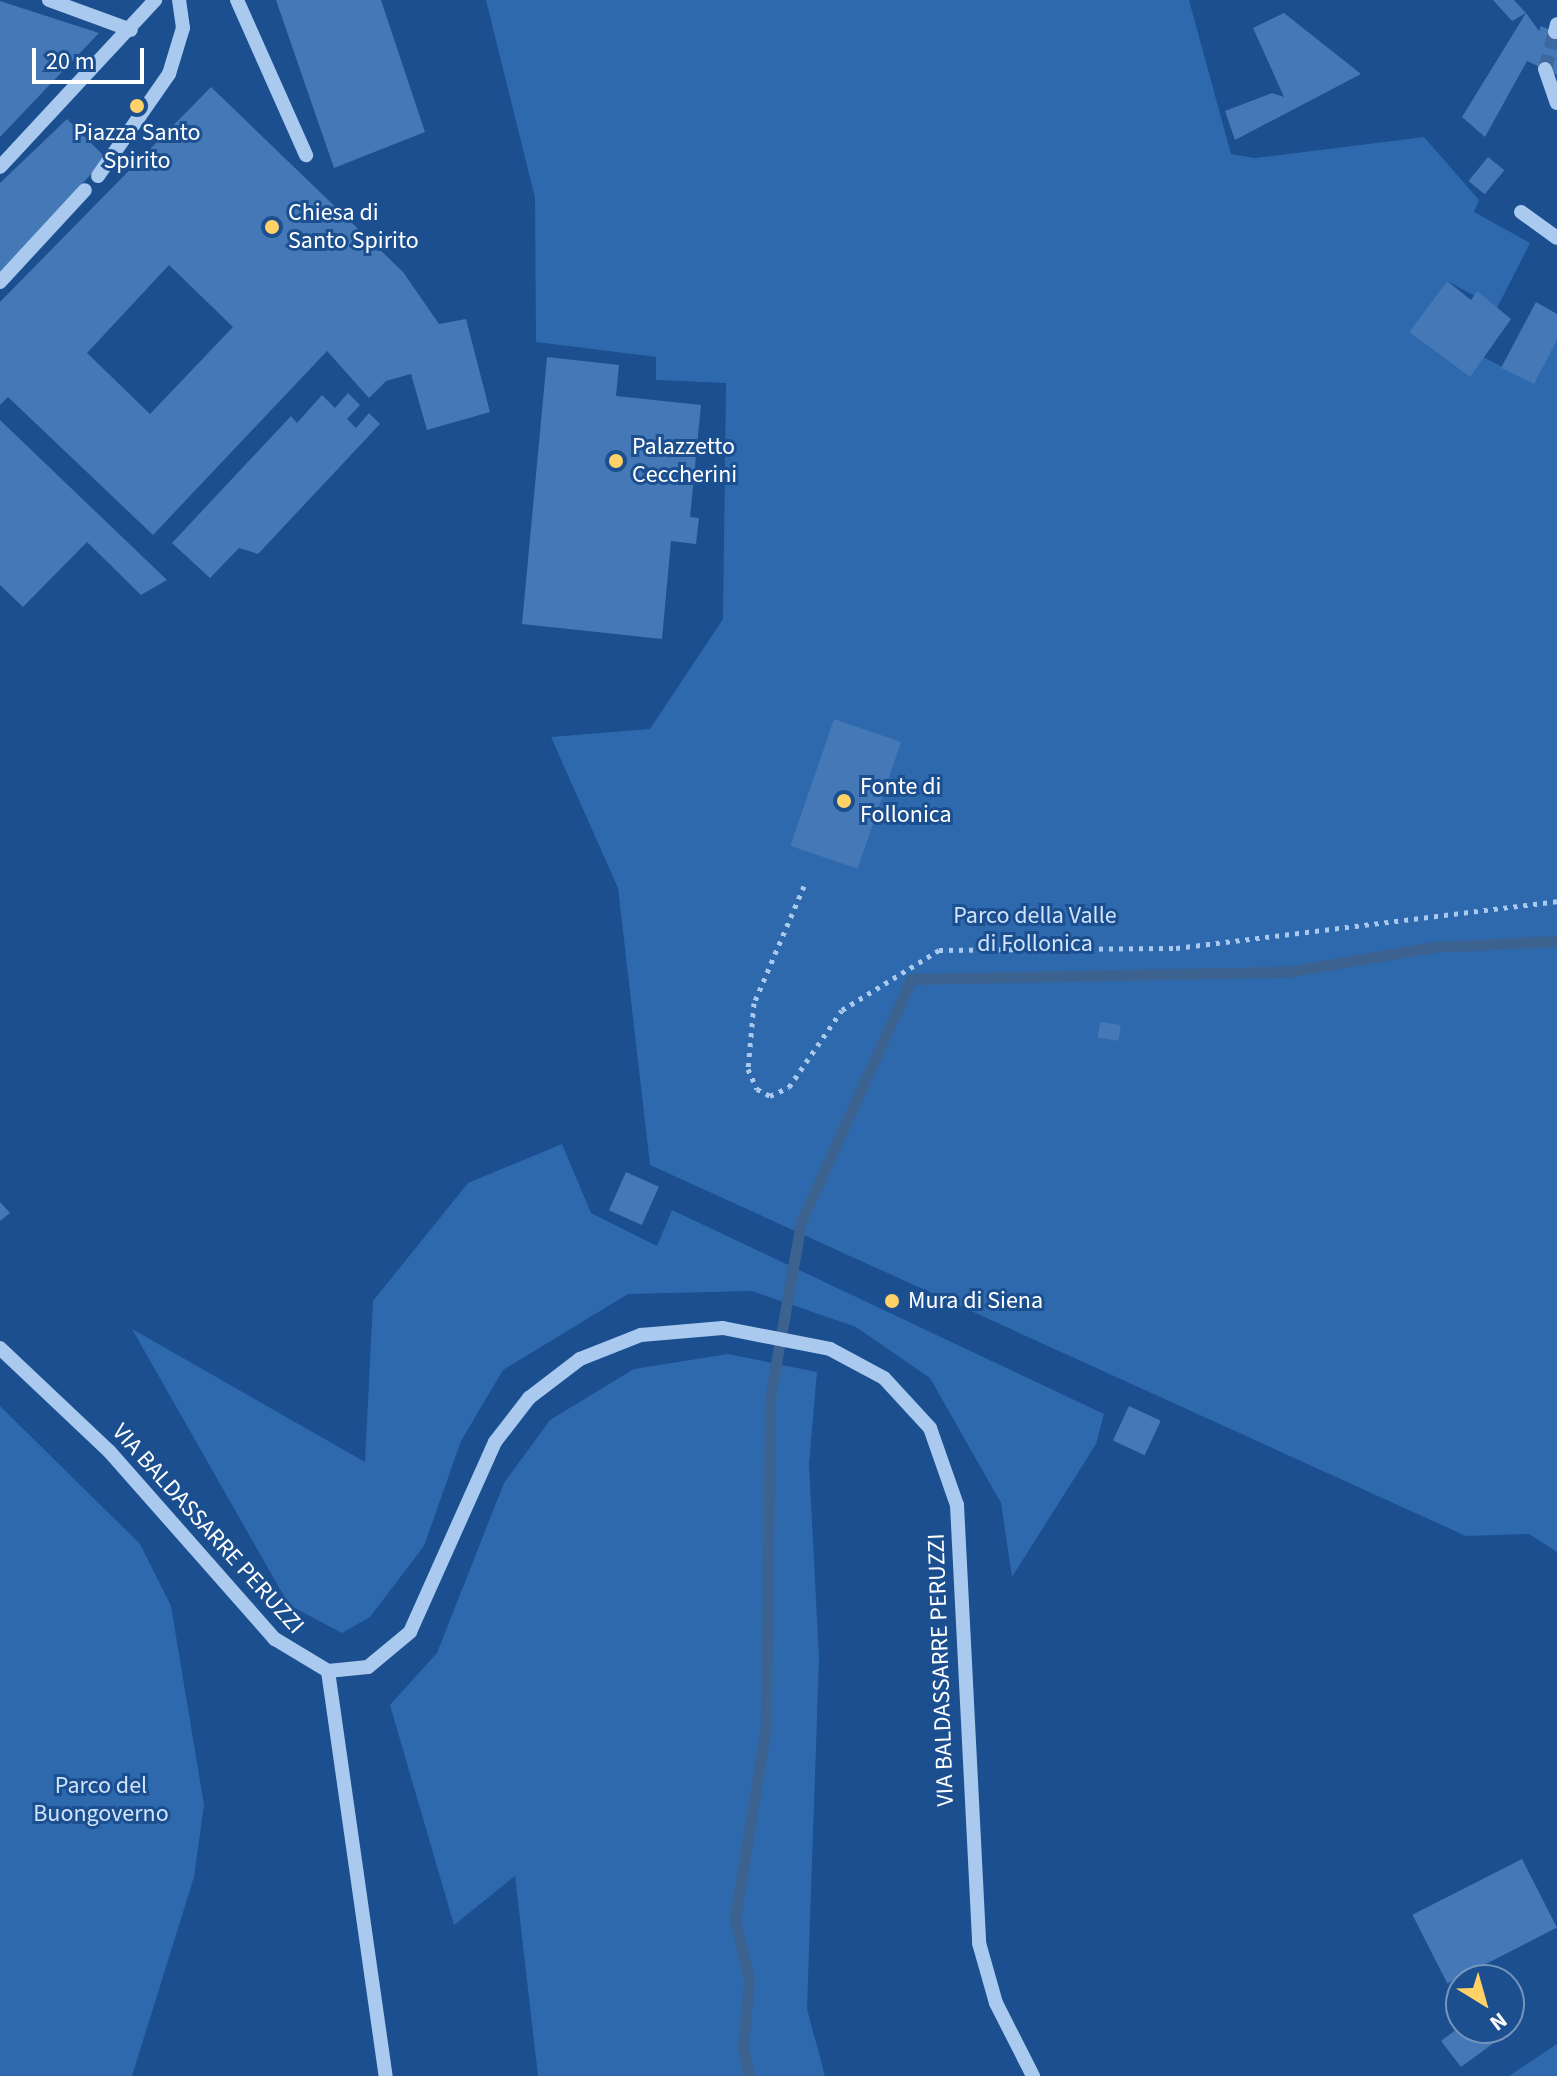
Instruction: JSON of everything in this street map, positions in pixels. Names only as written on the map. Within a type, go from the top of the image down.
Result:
[{"type":"street","points":[[49,0],[131,30]]},
{"type":"street","points":[[0,167],[131,30],[155,0]]},
{"type":"street","points":[[98,176],[169,74],[183,28],[179,0]]},
{"type":"street","points":[[237,0],[306,155]]},
{"type":"street","points":[[1545,69],[1557,103]]},
{"type":"street","points":[[0,282],[85,190]]},
{"type":"street","points":[[1521,212],[1557,238]]},
{"type":"street","name":"VIA BALDASSARRE PERUZZI","points":[[0,1348],[109,1451],[275,1639],[328,1671],[368,1667],[410,1632],[490,1450],[546,1382],[599,1349],[641,1335],[738,1330],[830,1349],[910,1401],[939,1446],[951,1481],[964,1560],[966,1793],[979,1943],[996,2003],[1033,2076]]},
{"type":"street","points":[[328,1671],[386,2076]]},
{"type":"path","points":[[804,886],[754,1003],[748,1069],[757,1089],[770,1096],[789,1087],[842,1010],[939,950],[1176,948],[1557,901]]},
{"type":"green space","name":"Parco della Valle di Follonica","points":[[486,0],[1189,0],[1231,154],[1255,158],[1424,137],[1479,200],[1474,212],[1530,243],[1497,308],[1447,281],[1409,332],[1469,376],[1483,357],[1533,383],[1557,340],[1557,1552],[1529,1534],[1466,1536],[650,1165],[618,888],[551,737],[650,729],[723,619],[726,383],[656,380],[656,357],[536,342],[535,198]]},
{"type":"green space","points":[[562,1144],[591,1213],[657,1246],[672,1210],[1104,1414],[1096,1444],[1012,1577],[1001,1503],[930,1378],[856,1327],[752,1291],[628,1294],[503,1370],[461,1441],[424,1546],[370,1617],[342,1633],[289,1605],[132,1329],[365,1462],[373,1301],[468,1183]]},
{"type":"green space","points":[[728,1354],[817,1372],[809,1464],[819,1658],[807,2009],[825,2076],[538,2076],[515,1876],[454,1925],[390,1705],[437,1653],[504,1483],[550,1420],[634,1369]]},
{"type":"green space","name":"Parco del Buongoverno","points":[[0,1406],[140,1544],[171,1606],[204,1805],[194,1877],[132,2076],[0,2076]]},
{"type":"green space","points":[[1557,2044],[1557,2076],[1509,2076]]},
{"type":"building","points":[[276,0],[381,0],[425,132],[334,168]]},
{"type":"building","points":[[1493,0],[1514,0],[1526,13],[1512,21]]},
{"type":"building","points":[[0,1],[99,33],[0,137]]},
{"type":"building","points":[[1284,13],[1361,74],[1235,140],[1225,111],[1272,93],[1284,97],[1253,28]]},
{"type":"building","points":[[1526,13],[1539,31],[1541,26],[1557,33],[1557,75],[1527,61],[1485,137],[1462,117]]},
{"type":"building","points":[[211,87],[403,272],[439,324],[466,319],[490,412],[427,430],[411,374],[386,381],[369,398],[327,351],[153,535],[8,397],[0,405],[0,302]],"holes":[[[169,265],[233,327],[150,414],[87,353]]]},
{"type":"building","points":[[67,119],[106,158],[0,272],[0,183]]},
{"type":"building","points":[[1488,157],[1504,170],[1485,194],[1468,181]]},
{"type":"building","points":[[1447,281],[1471,300],[1477,291],[1511,319],[1470,377],[1409,332]]},
{"type":"building","points":[[1536,302],[1557,314],[1557,340],[1534,384],[1501,368]]},
{"type":"building","name":"Palazzetto Ceccherini","points":[[547,357],[619,365],[616,396],[701,405],[690,517],[699,518],[696,544],[671,541],[662,639],[522,624]]},
{"type":"building","points":[[348,393],[360,405],[347,419],[356,428],[369,413],[380,424],[258,554],[239,548],[210,578],[172,543],[291,416],[297,423],[322,395],[335,408]]},
{"type":"building","points":[[0,420],[167,580],[141,595],[87,542],[23,607],[0,585]]},
{"type":"building","name":"Fonte di Follonica","points":[[834,719],[901,742],[858,869],[790,846]]},
{"type":"building","points":[[1100,1022],[1121,1025],[1119,1041],[1098,1038]]},
{"type":"building","points":[[626,1172],[659,1187],[642,1225],[609,1210]]},
{"type":"building","points":[[0,1202],[10,1213],[0,1221]]},
{"type":"building","points":[[1129,1406],[1161,1421],[1145,1455],[1113,1440]]},
{"type":"building","points":[[1522,1859],[1557,1928],[1486,1964],[1445,1964],[1445,1979],[1412,1915]]},
{"type":"building","points":[[1445,2038],[1445,2044],[1492,2044],[1461,2067],[1441,2041]]},
{"type":"waterway","points":[[749,2076],[743,2047],[749,1981],[735,1918],[766,1726],[770,1398],[801,1222],[911,979],[1286,972],[1434,947],[1557,941]]},
{"type":"tunnel","points":[[1545,69],[1555,32]]},
{"type":"place","name":"Piazza Santo Spirito","points":[[137,106]]},
{"type":"place","name":"Chiesa di Santo Spirito","points":[[272,227]]},
{"type":"place","name":"Palazzetto Ceccherini","points":[[616,461]]},
{"type":"place","name":"Fonte di Follonica","points":[[844,801]]},
{"type":"place","name":"Mura di Siena","points":[[892,1301]]}]
